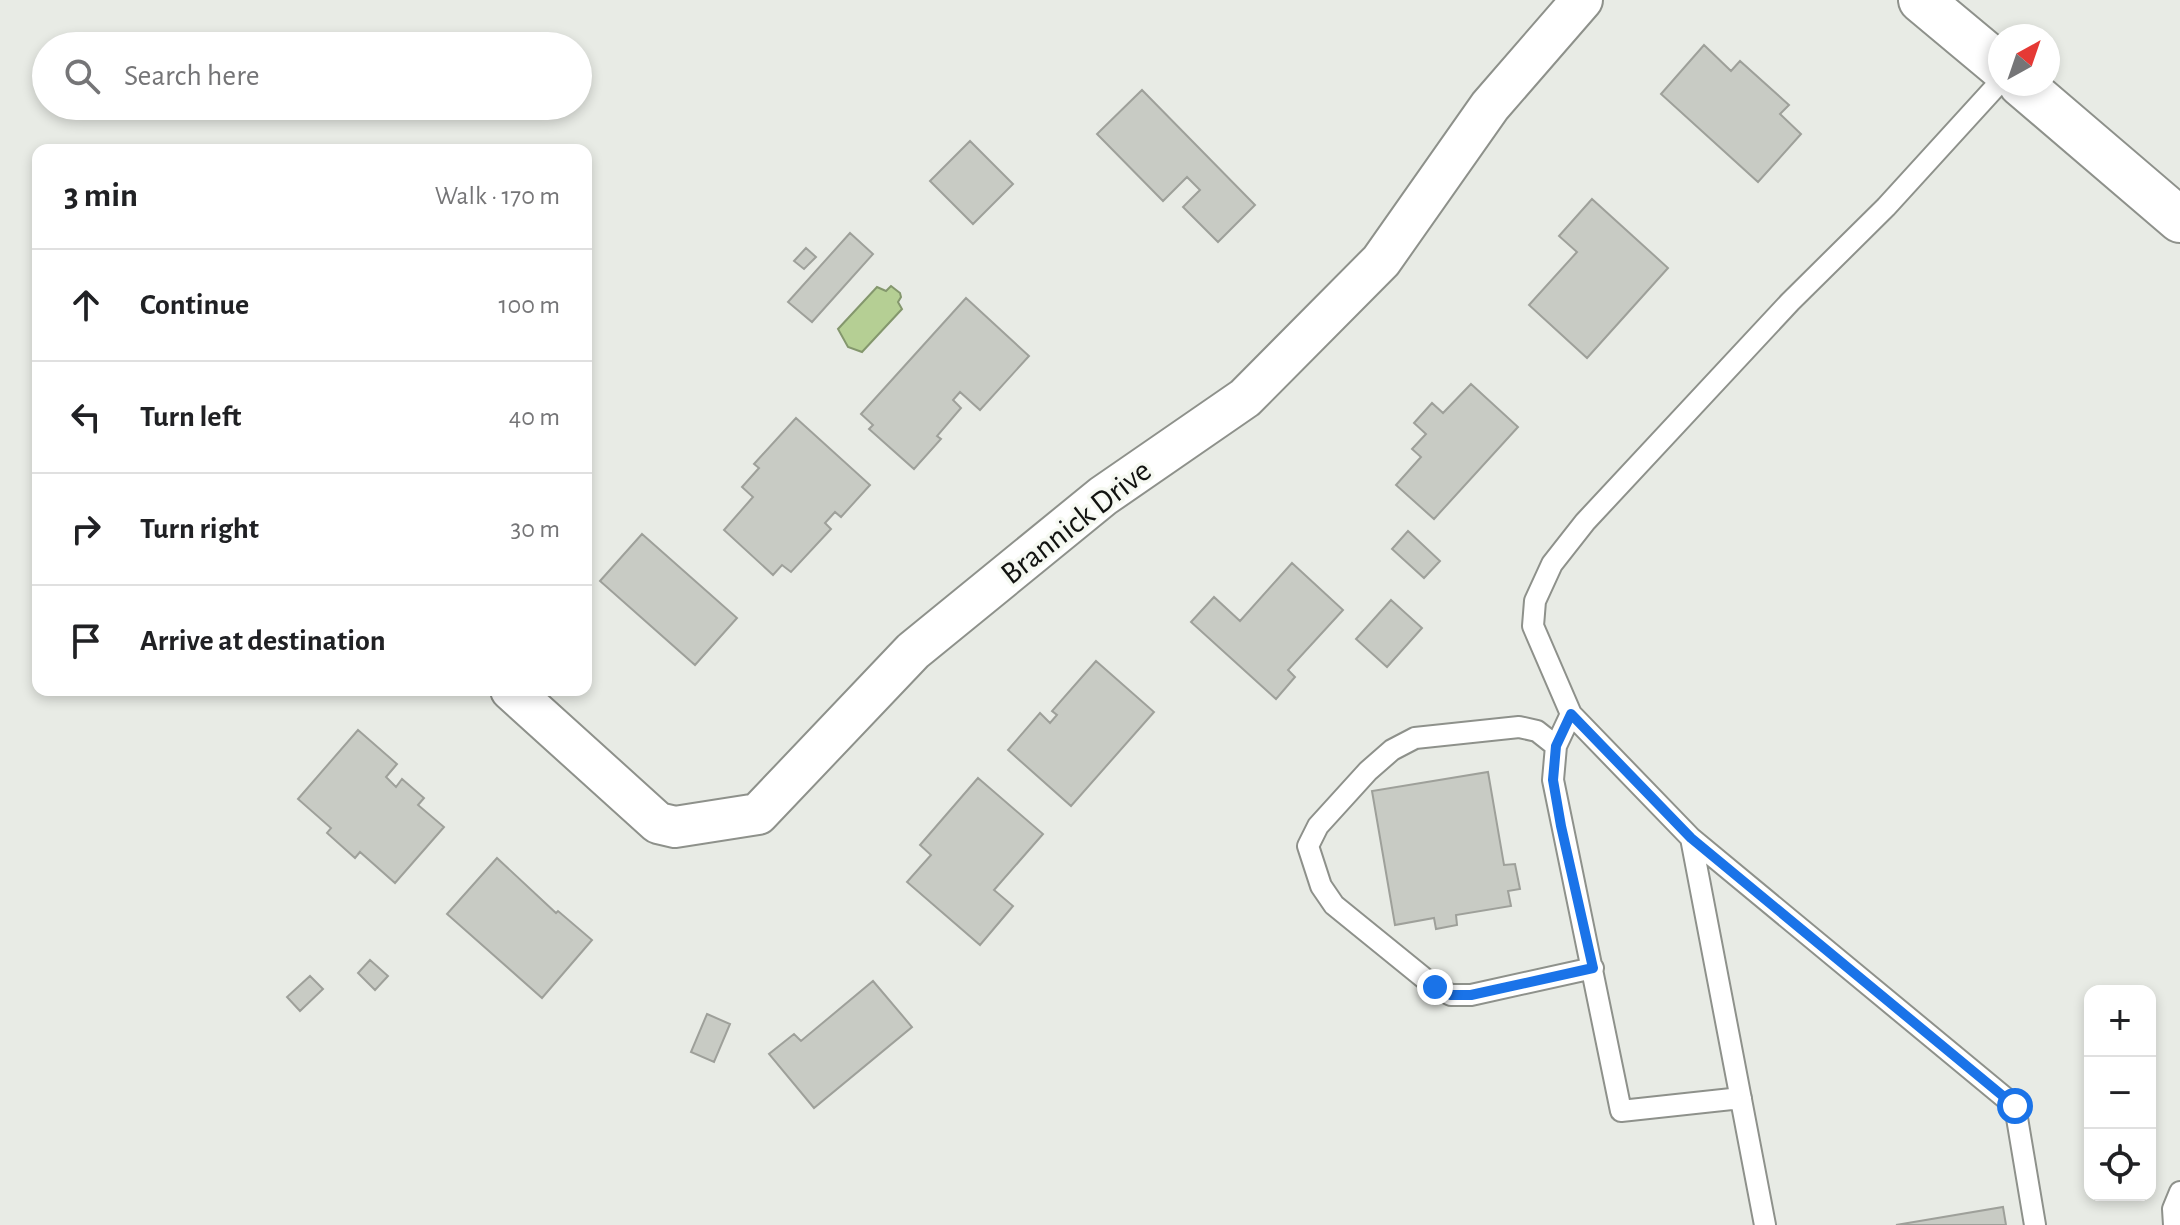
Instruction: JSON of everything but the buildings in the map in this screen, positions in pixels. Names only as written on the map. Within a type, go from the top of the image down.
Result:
[{"type":"street","name":"Brannick Drive","points":[[518,696],[658,823],[675,827],[758,814],[913,651],[1103,496],[1245,398],[1381,261],[1490,106],[1582,0]]},
{"type":"street","points":[[1921,0],[1988,56]]},
{"type":"street","points":[[2035,96],[2180,220]]},
{"type":"lane","points":[[1988,95],[1886,207],[1790,302],[1585,522],[1552,564],[1535,601],[1533,626],[1571,714],[1691,838],[2015,1106],[2035,1225]]},
{"type":"lane","points":[[1571,714],[1556,746],[1553,780],[1621,1111],[1741,1098]]},
{"type":"lane","points":[[1556,746],[1537,731],[1519,727],[1415,738],[1392,750],[1368,771],[1318,826],[1308,846],[1321,886],[1334,905],[1435,987],[1451,995],[1471,995],[1593,968]]},
{"type":"lane","points":[[1691,838],[1765,1225]]},
{"type":"lane","points":[[2174,1225],[2173,1209],[2180,1192]]},
{"type":"shaded area","points":[[891,286],[900,293],[898,302],[902,309],[862,352],[848,347],[838,329],[877,287],[886,291]]},
{"type":"route","points":[[1435,987],[1451,995],[1471,995],[1593,968],[1553,780],[1556,746],[1571,714],[1691,838],[2015,1106]]}]
